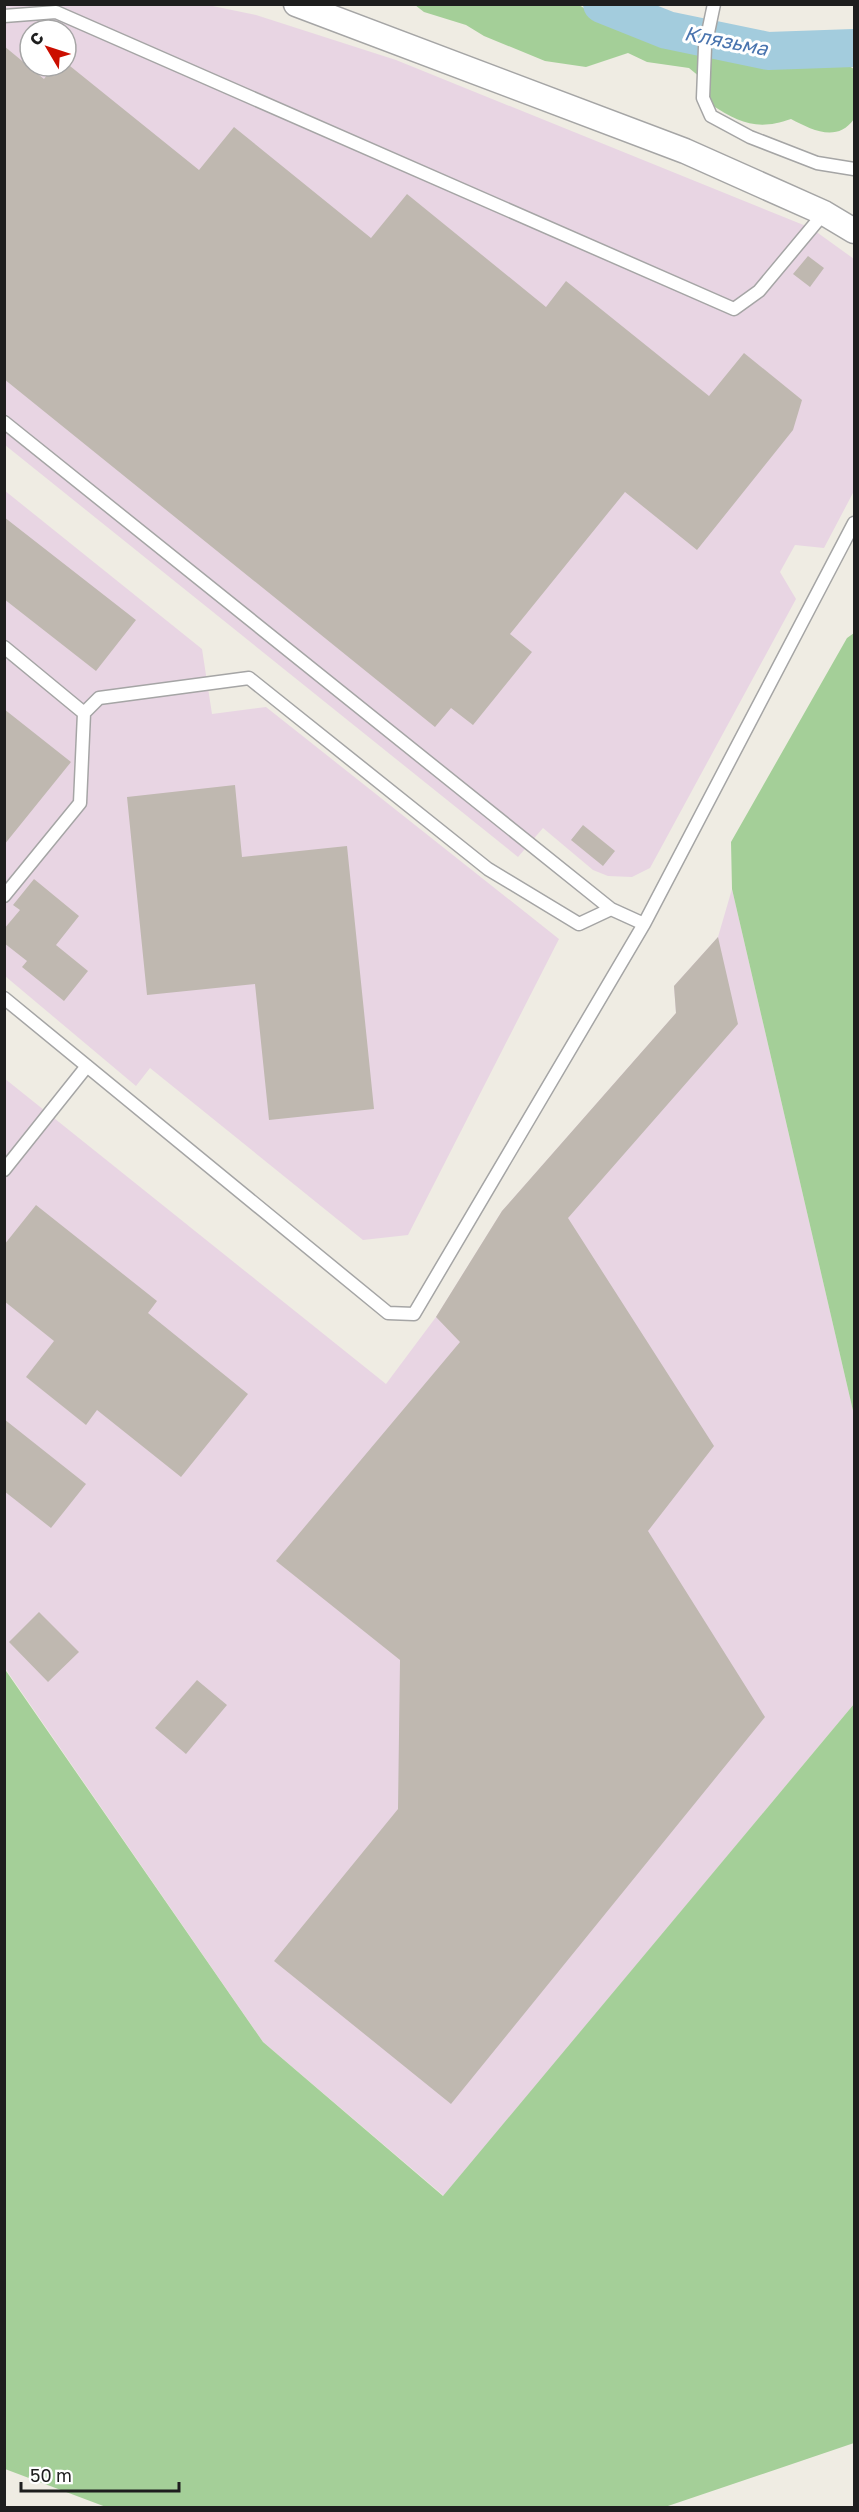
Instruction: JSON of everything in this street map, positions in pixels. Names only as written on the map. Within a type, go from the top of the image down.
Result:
[{"type":"street","points":[[301,5],[685,152],[824,213],[855,231]]},
{"type":"lane","points":[[714,4],[705,47],[703,98],[711,116],[750,137],[817,163],[855,169]]},
{"type":"lane","points":[[4,16],[56,12],[734,309],[759,291],[824,213]]},
{"type":"lane","points":[[4,422],[611,909],[644,924]]},
{"type":"lane","points":[[4,998],[388,1313],[414,1314],[644,924],[855,523]]},
{"type":"lane","points":[[4,647],[84,713]]},
{"type":"lane","points":[[4,896],[80,802],[84,713],[99,698],[249,678],[488,869],[579,924],[611,909]]},
{"type":"lane","points":[[4,1170],[87,1066]]},
{"type":"shaded area","points":[[203,4],[256,15],[396,60],[811,228],[854,259],[854,491],[824,548],[795,545],[780,572],[796,599],[650,868],[632,877],[608,876],[593,870],[543,828],[518,857],[5,445],[4,5]]},
{"type":"shaded area","points":[[4,490],[202,649],[212,714],[266,707],[559,939],[408,1235],[363,1240],[150,1068],[136,1086],[5,976]]},
{"type":"shaded area","points":[[732,889],[854,1415],[854,1704],[444,2196],[263,2042],[5,1668],[4,1078],[386,1384],[436,1317],[502,1211],[676,1013],[674,986],[718,937]]},
{"type":"green space","points":[[415,5],[579,5],[603,20],[645,39],[705,47],[744,59],[844,63],[854,69],[854,119],[840,131],[832,132],[816,130],[791,119],[758,125],[749,123],[710,104],[706,82],[689,68],[647,62],[628,53],[586,67],[545,61],[484,36],[466,25],[424,12]]},
{"type":"green space","points":[[854,633],[854,1415],[732,889],[731,842],[847,638]]},
{"type":"green space","points":[[4,1668],[263,2042],[443,2196],[854,1704],[854,2443],[662,2508],[106,2507],[5,2469]]},
{"type":"building","points":[[4,46],[18,58],[18,78],[78,78],[78,72],[199,170],[234,127],[371,238],[407,194],[546,307],[566,281],[709,396],[744,353],[802,400],[793,430],[697,550],[625,492],[510,634],[532,652],[473,725],[451,708],[435,727],[4,379]]},
{"type":"building","points":[[808,256],[824,268],[810,287],[793,274]]},
{"type":"building","points":[[4,517],[136,620],[96,671],[4,599]]},
{"type":"building","points":[[4,709],[71,762],[4,845]]},
{"type":"building","points":[[235,785],[242,857],[347,846],[374,1109],[269,1120],[255,984],[147,995],[127,797]]},
{"type":"building","points":[[583,825],[615,851],[603,866],[571,840]]},
{"type":"building","points":[[34,879],[79,916],[56,945],[88,971],[64,1001],[22,967],[27,961],[4,943],[4,929],[20,910],[13,905]]},
{"type":"building","points":[[718,937],[738,1024],[568,1218],[714,1446],[648,1531],[765,1717],[451,2104],[274,1961],[398,1809],[400,1660],[276,1561],[460,1342],[436,1317],[502,1211],[676,1013],[674,986]]},
{"type":"building","points":[[36,1205],[157,1301],[148,1313],[248,1394],[181,1477],[97,1410],[86,1425],[26,1377],[54,1341],[4,1301],[4,1245]]},
{"type":"building","points":[[4,1419],[86,1484],[51,1528],[4,1491]]},
{"type":"building","points":[[39,1612],[79,1652],[48,1682],[9,1642]]},
{"type":"building","points":[[197,1680],[227,1705],[186,1754],[155,1728]]},
{"type":"waterway","name":"Клязьма","points":[[602,4],[667,30],[768,51],[854,48]]}]
